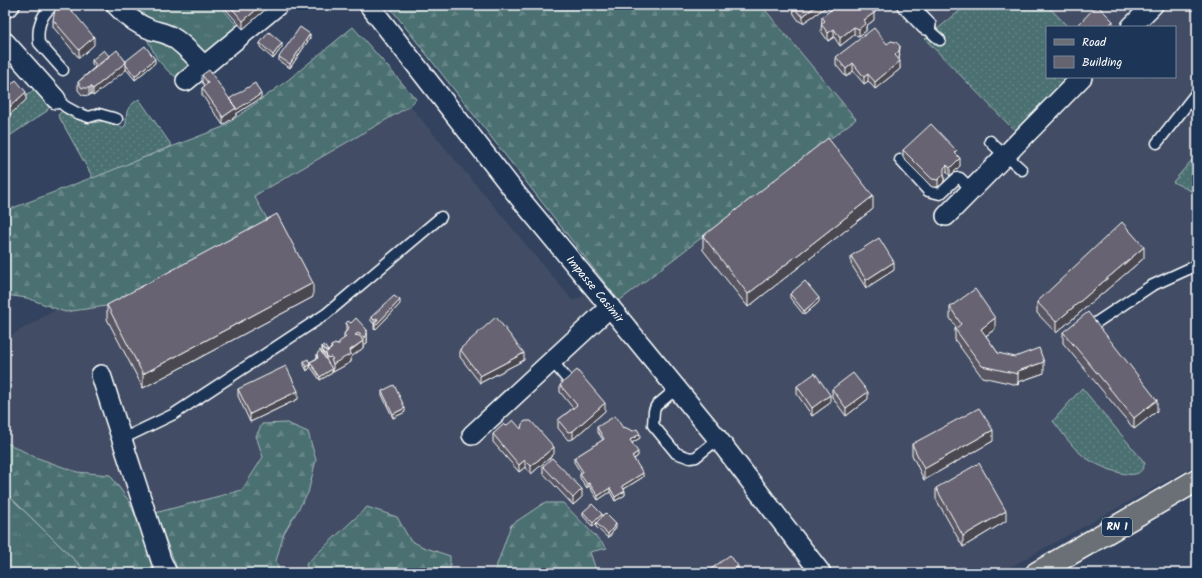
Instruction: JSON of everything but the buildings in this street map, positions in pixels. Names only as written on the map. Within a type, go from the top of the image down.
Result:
[{"type":"main road","name":"RN 1","points":[[1037,573],[1197,480]]},
{"type":"street","points":[[5,8],[10,5]]},
{"type":"street","points":[[116,5],[139,24],[151,30],[172,36],[204,66]]},
{"type":"street","points":[[186,81],[278,5]]},
{"type":"street","name":"Impasse Casimir","points":[[369,5],[518,196],[718,439],[821,573]]},
{"type":"street","points":[[907,5],[926,25]]},
{"type":"street","points":[[1132,26],[1153,5]]},
{"type":"street","points":[[8,51],[56,99]]},
{"type":"street","points":[[946,216],[1081,78]]},
{"type":"street","points":[[472,435],[610,307]]},
{"type":"street","points":[[101,374],[161,560],[167,573]]},
{"type":"lane","points":[[54,5],[42,17],[38,38],[39,43],[63,70]]},
{"type":"lane","points":[[926,25],[940,40]]},
{"type":"lane","points":[[1157,143],[1197,92]]},
{"type":"lane","points":[[56,99],[77,113],[89,117],[99,114],[117,119]]},
{"type":"lane","points":[[990,141],[998,150],[1022,170]]},
{"type":"lane","points":[[900,160],[928,191],[940,194],[957,178],[960,178],[972,190]]},
{"type":"lane","points":[[122,439],[174,414],[326,314],[441,217]]},
{"type":"lane","points":[[1097,322],[1151,286],[1197,265]]},
{"type":"lane","points":[[552,361],[568,380]]},
{"type":"lane","points":[[676,389],[656,406],[652,425],[676,453],[690,458],[696,457],[718,439]]},
{"type":"shaded area","points":[[741,5],[1197,5],[1197,464],[999,573],[5,573],[5,339],[410,106],[573,301],[630,270]]},
{"type":"green space","points":[[126,5],[220,5],[242,32],[179,79],[169,72],[157,59],[146,37]]},
{"type":"green space","points":[[388,5],[761,5],[856,119],[619,301]]},
{"type":"green space","points":[[967,5],[1047,5],[1067,26],[1046,26],[1046,78],[1070,78],[1016,132],[925,39]]},
{"type":"green space","points":[[353,27],[416,99],[410,106],[254,196],[270,224],[113,305],[65,312],[27,298],[5,295],[5,211],[223,127],[288,80]]},
{"type":"green space","points":[[37,87],[49,107],[47,111],[8,137],[5,134],[5,119],[26,100],[25,97]]},
{"type":"green space","points":[[139,99],[172,146],[93,178],[58,115],[62,111],[93,123],[104,121],[123,128],[126,124],[128,109]]},
{"type":"green space","points":[[1197,154],[1197,194],[1173,182]]},
{"type":"green space","points":[[1082,388],[1145,463],[1139,473],[1130,474],[1115,471],[1085,458],[1073,447],[1053,421]]},
{"type":"green space","points":[[287,423],[308,432],[316,460],[308,493],[284,533],[276,561],[280,573],[179,573],[155,513],[242,490],[263,457],[256,436],[262,424]]},
{"type":"green space","points":[[5,442],[35,457],[77,472],[110,475],[129,501],[160,573],[88,573],[5,492]]},
{"type":"green space","points":[[5,492],[88,573],[5,573]]},
{"type":"green space","points":[[544,503],[563,503],[607,548],[590,552],[597,573],[494,573],[511,525]]},
{"type":"green space","points":[[367,507],[397,517],[410,540],[423,547],[450,556],[450,569],[427,567],[429,573],[309,573],[306,564]]}]
